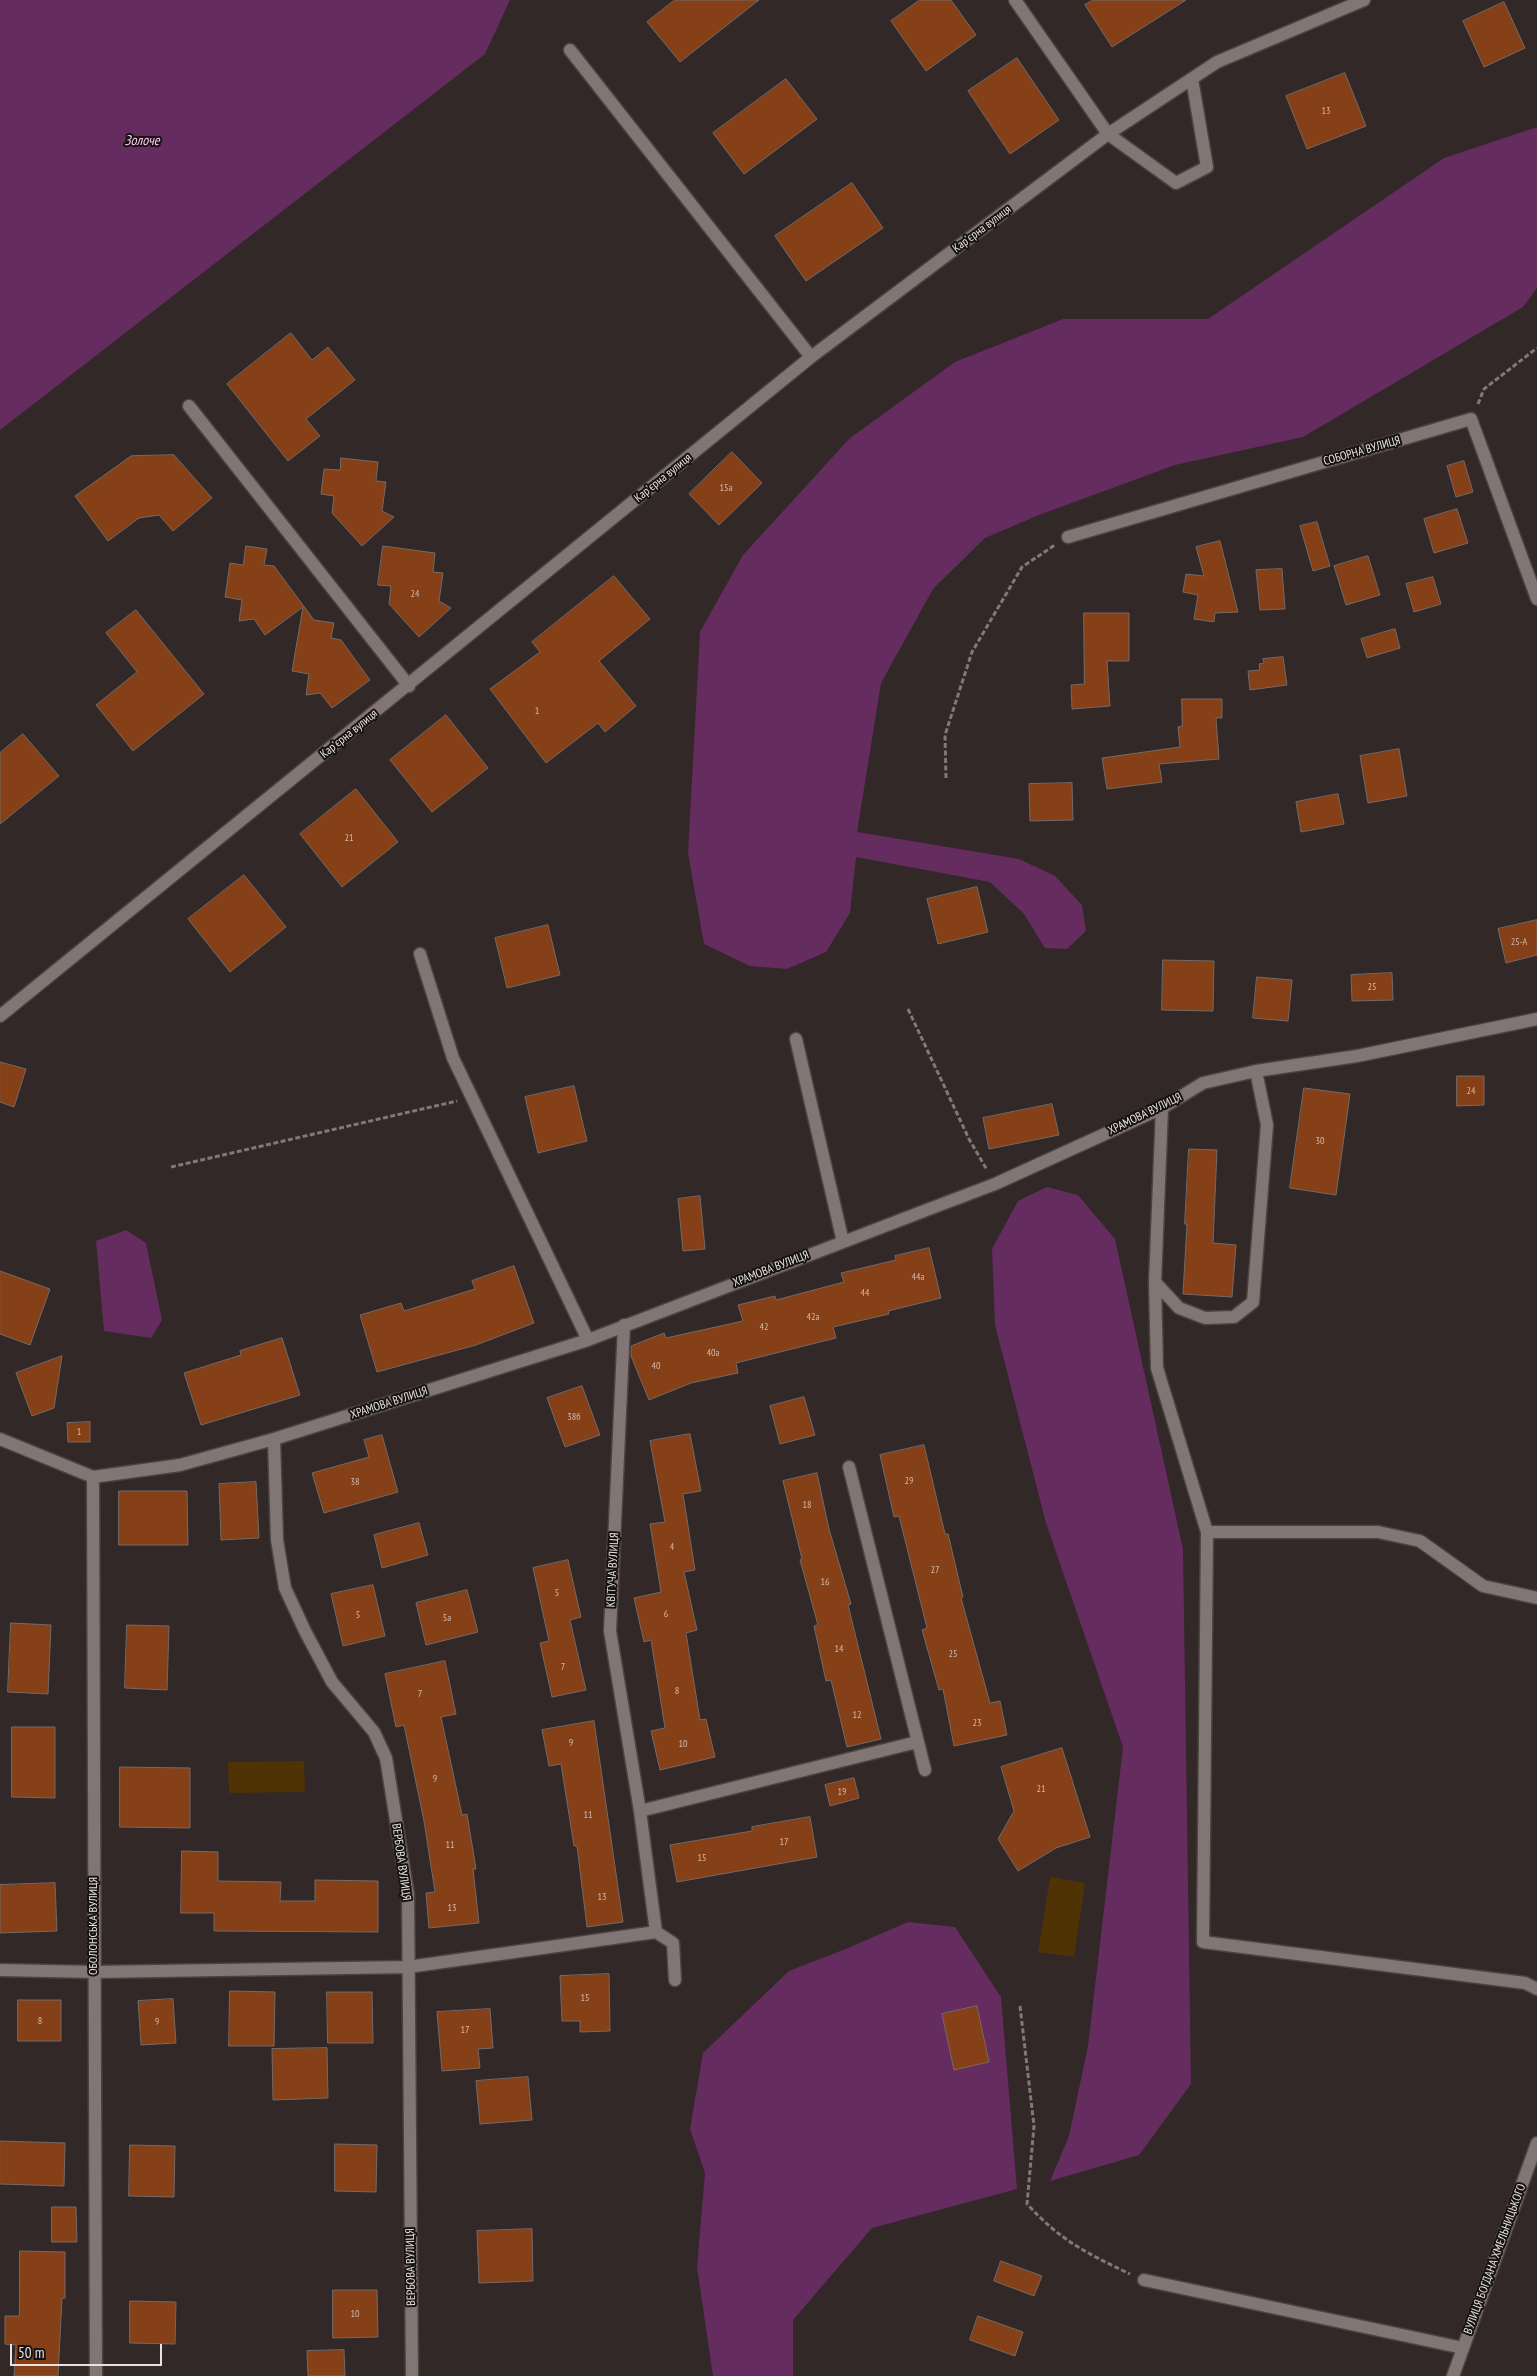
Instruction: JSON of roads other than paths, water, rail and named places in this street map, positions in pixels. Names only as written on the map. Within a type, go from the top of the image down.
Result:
[{"type":"street","points":[[1015,0],[1108,134],[1176,183],[1206,167],[1192,79]]},
{"type":"street","name":"Карʼєрна вулиця","points":[[0,1016],[409,686],[811,357],[1108,134],[1217,62],[1364,0]]},
{"type":"street","points":[[570,50],[811,357]]},
{"type":"street","points":[[190,406],[409,686]]},
{"type":"street","name":"СОБОРНА ВУЛИЦЯ","points":[[1068,536],[1471,419],[1537,599]]},
{"type":"street","points":[[420,954],[453,1058],[588,1340]]},
{"type":"street","name":"ХРАМОВА ВУЛИЦЯ","points":[[93,1477],[180,1465],[274,1439],[588,1340],[995,1184],[1162,1108],[1203,1083],[1256,1071],[1357,1056],[1537,1018]]},
{"type":"street","points":[[796,1038],[843,1242]]},
{"type":"street","points":[[1154,1282],[1179,1308],[1205,1318],[1234,1317],[1253,1302],[1268,1124],[1256,1071]]},
{"type":"street","points":[[1162,1108],[1154,1282],[1157,1368],[1207,1532],[1203,1942],[1525,1983],[1537,1989]]},
{"type":"street","name":"КВІТУЧА ВУЛИЦЯ","points":[[624,1326],[610,1631],[640,1811],[656,1932]]},
{"type":"street","points":[[0,1439],[93,1477]]},
{"type":"street","name":"ВЕРБОВА ВУЛИЦЯ","points":[[274,1439],[277,1540],[285,1588],[332,1682],[374,1732],[386,1758],[408,1895],[412,2376]]},
{"type":"street","points":[[849,1467],[924,1770]]},
{"type":"street","name":"ОБОЛОНСЬКА ВУЛИЦЯ","points":[[93,1477],[96,2376]]},
{"type":"street","points":[[1207,1532],[1378,1532],[1420,1542],[1483,1586],[1537,1598]]},
{"type":"street","points":[[640,1811],[917,1742]]},
{"type":"street","points":[[0,1970],[95,1972],[408,1967],[656,1932],[673,1943],[675,1980]]},
{"type":"street","name":"ВУЛИЦЯ БОГДАНА ХМЕЛЬНИЦЬКОГО","points":[[1453,2376],[1537,2143]]},
{"type":"street","points":[[1144,2280],[1463,2348]]},
{"type":"water","name":"Золоче","points":[[0,0],[510,0],[485,54],[0,430]]},
{"type":"water","points":[[1537,127],[1537,288],[1523,307],[1303,437],[1175,465],[1039,515],[985,538],[933,589],[881,683],[857,832],[1019,859],[1055,876],[1082,905],[1086,931],[1067,949],[1045,948],[1024,914],[990,882],[856,857],[850,913],[826,952],[787,969],[750,966],[704,944],[688,853],[700,632],[743,555],[850,438],[955,362],[1063,319],[1208,319],[1444,158]]},
{"type":"water","points":[[1047,1187],[1078,1195],[1115,1239],[1183,1549],[1191,2084],[1139,2155],[1050,2181],[1069,2136],[1088,2046],[1123,1747],[1046,1523],[995,1325],[992,1249],[1018,1201]]},
{"type":"water","points":[[126,1230],[146,1243],[162,1320],[151,1338],[104,1331],[96,1241]]},
{"type":"water","points":[[908,1922],[955,1927],[1001,1997],[1017,2189],[872,2228],[793,2320],[793,2376],[713,2376],[697,2267],[705,2173],[690,2129],[703,2053],[789,1971]]}]
